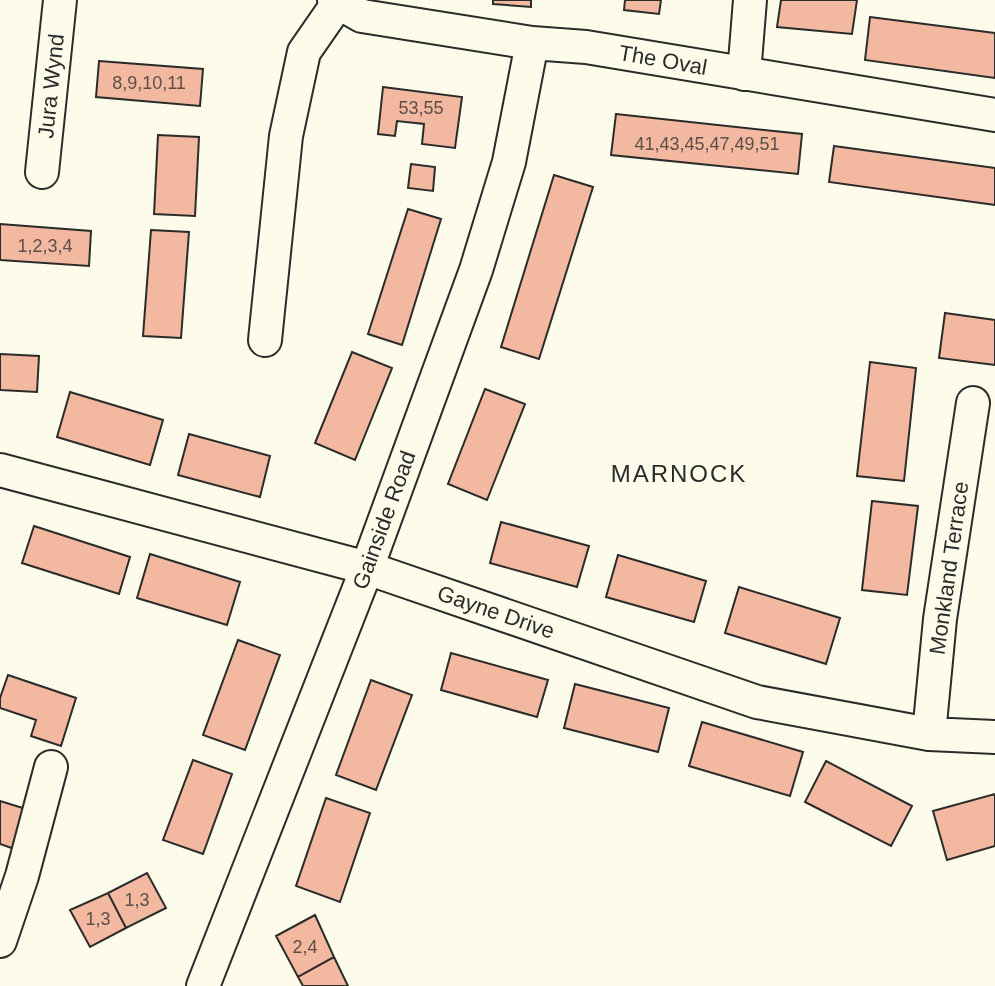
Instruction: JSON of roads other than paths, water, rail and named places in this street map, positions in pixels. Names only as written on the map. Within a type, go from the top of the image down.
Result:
[{"type":"street","name":"Jura Wynd","points":[[42,172],[60,0]]},
{"type":"street","points":[[744,74],[750,0]]},
{"type":"street","points":[[265,340],[286,136],[304,52],[336,1]]},
{"type":"street","name":"The Oval","points":[[336,1],[362,16],[532,43],[586,47],[995,115]]},
{"type":"street","name":"Gainside Road","points":[[203,986],[367,568],[476,270],[509,162],[532,43]]},
{"type":"street","name":"Monkland Terrace","points":[[929,734],[940,619],[973,403]]},
{"type":"street","name":"Gayne Drive","points":[[0,470],[367,568],[757,702],[929,734],[995,737]]},
{"type":"street","points":[[0,941],[22,876],[51,767]]},
{"type":"district","name":"MARNOCK","points":[[679,473]]}]
